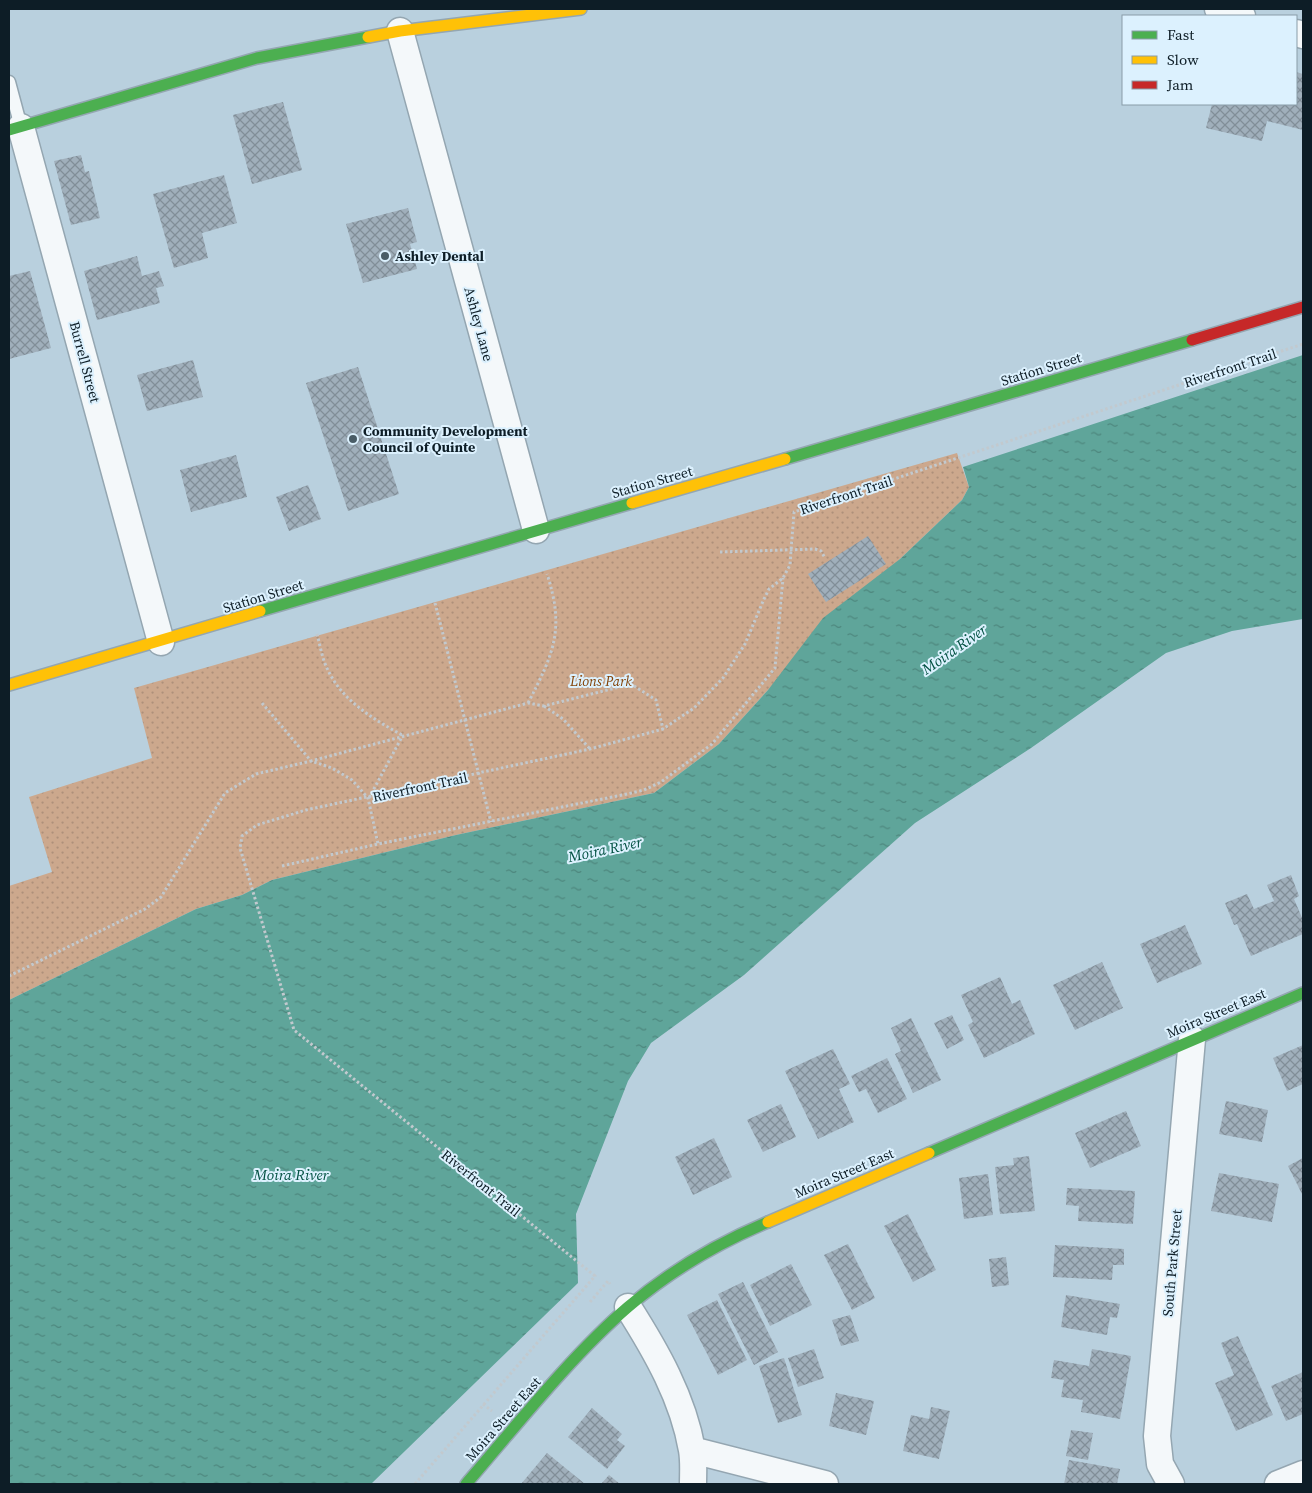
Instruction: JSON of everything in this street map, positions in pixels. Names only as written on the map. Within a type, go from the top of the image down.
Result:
[{"type":"street","points":[[15,128],[258,58],[400,31],[582,9]]},
{"type":"street","points":[[1218,9],[1239,15]]},
{"type":"street","name":"Ashley Lane","points":[[400,31],[536,530]]},
{"type":"street","name":"Burrell Street","points":[[15,128],[162,642]]},
{"type":"street","name":"Station Street","points":[[9,685],[162,642],[536,530],[916,422],[1303,307]]},
{"type":"street","name":"Moira Street East","points":[[466,1484],[573,1362],[628,1307],[683,1266],[740,1234],[1303,993]]},
{"type":"street","name":"South Park Street","points":[[1171,1484],[1160,1464],[1157,1436],[1192,1040]]},
{"type":"street","points":[[628,1307],[677,1396],[692,1450],[693,1484]]},
{"type":"street","points":[[692,1450],[826,1484]]},
{"type":"street","points":[[1278,1484],[1303,1474]]},
{"type":"lane","name":"Burrell Street","points":[[9,82],[15,128]]},
{"type":"path","name":"Riverfront Trail","points":[[415,1484],[594,1276],[294,1030],[240,848],[242,836],[257,825],[306,810],[480,774],[590,749],[663,729],[694,708],[723,678],[744,644],[769,589],[783,578],[790,564],[794,512],[1303,344]]},
{"type":"path","points":[[720,552],[792,548],[815,549],[821,551],[825,558]]},
{"type":"path","points":[[528,703],[547,667],[556,638],[556,600],[547,574]]},
{"type":"path","points":[[282,866],[378,844],[644,790],[661,782],[712,744],[775,668],[783,578]]},
{"type":"path","points":[[435,603],[491,822]]},
{"type":"path","points":[[317,634],[327,669],[347,697],[369,716],[403,735]]},
{"type":"path","points":[[544,706],[631,684],[656,700],[663,729]]},
{"type":"path","points":[[262,703],[311,761],[332,768],[352,780],[368,798],[378,844]]},
{"type":"path","points":[[9,976],[145,909],[162,897],[225,793],[256,774],[528,703],[544,706],[563,719],[590,749]]},
{"type":"path","points":[[368,798],[403,735]]},
{"type":"green space","name":"Lions Park","points":[[957,453],[969,487],[962,500],[768,690],[719,744],[654,793],[456,835],[272,880],[242,895],[196,909],[9,1000],[9,886],[52,872],[29,797],[152,758],[134,688]]},
{"type":"water","name":"Moira River","points":[[1303,355],[1303,619],[1232,631],[1166,653],[1031,748],[915,823],[744,975],[651,1043],[628,1081],[576,1214],[578,1283],[371,1484],[9,1484],[9,1000],[196,909],[242,895],[272,880],[456,835],[654,793],[719,744],[768,690],[823,618],[900,559],[962,500],[969,487],[963,467]]},
{"type":"building","points":[[1297,72],[1303,74],[1303,130],[1267,121],[1262,141],[1206,128],[1212,105],[1297,105]]},
{"type":"building","points":[[283,102],[302,170],[252,184],[233,115]]},
{"type":"building","points":[[81,155],[85,172],[89,171],[100,218],[71,225],[54,161]]},
{"type":"building","points":[[224,175],[237,223],[202,233],[208,258],[174,268],[153,194]]},
{"type":"building","name":"Ashley Dental","points":[[408,208],[417,242],[410,244],[417,269],[363,283],[346,224]]},
{"type":"building","points":[[137,256],[142,276],[159,271],[164,286],[156,288],[160,303],[97,320],[84,271]]},
{"type":"building","points":[[30,271],[51,348],[9,359],[9,276]]},
{"type":"building","points":[[193,360],[203,397],[147,411],[137,375]]},
{"type":"building","name":"Community Development Council of Quinte","points":[[358,367],[399,494],[348,511],[306,383]]},
{"type":"building","points":[[236,455],[247,497],[191,512],[180,470]]},
{"type":"building","points":[[308,485],[321,519],[289,531],[276,497]]},
{"type":"building","points":[[868,536],[886,564],[826,602],[808,574]]},
{"type":"building","points":[[1291,875],[1299,896],[1294,899],[1303,920],[1303,934],[1251,956],[1237,924],[1234,925],[1225,903],[1247,894],[1254,909],[1274,901],[1267,885]]},
{"type":"building","points":[[1185,925],[1202,964],[1157,983],[1140,944]]},
{"type":"building","points":[[1102,962],[1123,1008],[1075,1030],[1053,985]]},
{"type":"building","points":[[1000,977],[1012,1004],[1020,1000],[1035,1034],[984,1058],[968,1025],[973,1022],[961,995]]},
{"type":"building","points":[[952,1015],[964,1040],[947,1049],[934,1023]]},
{"type":"building","points":[[911,1018],[941,1080],[913,1093],[895,1054],[901,1051],[891,1028]]},
{"type":"building","points":[[1303,1045],[1303,1084],[1287,1091],[1273,1058]]},
{"type":"building","points":[[833,1049],[850,1084],[839,1089],[854,1122],[818,1139],[785,1071]]},
{"type":"building","points":[[887,1058],[907,1099],[878,1113],[866,1089],[859,1092],[851,1076]]},
{"type":"building","points":[[1226,1101],[1268,1110],[1262,1142],[1219,1134]]},
{"type":"building","points":[[781,1104],[796,1137],[763,1152],[747,1120]]},
{"type":"building","points":[[1126,1111],[1141,1146],[1090,1168],[1075,1133]]},
{"type":"building","points":[[714,1138],[732,1177],[693,1195],[675,1157]]},
{"type":"building","points":[[1029,1156],[1035,1211],[1000,1214],[995,1167],[1014,1165],[1013,1158]]},
{"type":"building","points":[[1303,1158],[1303,1193],[1302,1194],[1288,1166]]},
{"type":"building","points":[[1219,1173],[1279,1184],[1272,1222],[1211,1211]]},
{"type":"building","points":[[988,1174],[993,1215],[964,1219],[959,1178]]},
{"type":"building","points":[[1067,1188],[1135,1191],[1133,1224],[1078,1221],[1079,1206],[1066,1205]]},
{"type":"building","points":[[908,1214],[936,1270],[913,1282],[884,1226]]},
{"type":"building","points":[[848,1244],[875,1298],[852,1310],[824,1255]]},
{"type":"building","points":[[1055,1245],[1124,1249],[1124,1265],[1113,1265],[1112,1280],[1053,1277]]},
{"type":"building","points":[[1006,1257],[1009,1285],[992,1287],[989,1259]]},
{"type":"building","points":[[791,1264],[812,1305],[770,1326],[750,1285]]},
{"type":"building","points":[[743,1282],[778,1352],[754,1365],[718,1294]]},
{"type":"building","points":[[1066,1295],[1120,1304],[1117,1318],[1110,1317],[1107,1335],[1061,1327]]},
{"type":"building","points":[[717,1300],[747,1360],[718,1375],[687,1315]]},
{"type":"building","points":[[850,1315],[859,1341],[841,1346],[832,1320]]},
{"type":"building","points":[[1238,1336],[1273,1415],[1236,1431],[1215,1383],[1234,1375],[1221,1343]]},
{"type":"building","points":[[814,1349],[824,1378],[798,1387],[788,1358]]},
{"type":"building","points":[[1092,1349],[1131,1356],[1120,1419],[1081,1412],[1083,1400],[1061,1397],[1064,1380],[1051,1378],[1054,1360],[1089,1366]]},
{"type":"building","points":[[784,1358],[802,1415],[778,1423],[759,1366]]},
{"type":"building","points":[[1303,1372],[1303,1414],[1286,1421],[1271,1386]]},
{"type":"building","points":[[836,1393],[874,1401],[866,1435],[829,1426]]},
{"type":"building","points":[[931,1407],[950,1411],[939,1459],[903,1451],[911,1415],[929,1419]]},
{"type":"building","points":[[592,1408],[622,1434],[617,1440],[625,1446],[607,1469],[568,1437]]},
{"type":"building","points":[[1071,1430],[1093,1433],[1088,1460],[1066,1456]]},
{"type":"building","points":[[547,1453],[585,1484],[521,1484]]},
{"type":"building","points":[[1069,1460],[1120,1469],[1117,1484],[1064,1484]]},
{"type":"building","points":[[609,1475],[620,1484],[601,1484]]},
{"type":"traffic: fast","points":[[9,130],[257,58],[368,37]]},
{"type":"traffic: fast","points":[[785,459],[1192,340]]},
{"type":"traffic: fast","points":[[260,611],[632,503]]},
{"type":"traffic: fast","points":[[929,1153],[1303,993]]},
{"type":"traffic: fast","points":[[466,1484],[565,1369],[628,1307],[661,1281],[695,1259],[731,1239],[768,1222]]},
{"type":"traffic: slow","points":[[368,37],[400,31],[581,9]]},
{"type":"traffic: slow","points":[[632,503],[785,459]]},
{"type":"traffic: slow","points":[[9,685],[260,611]]},
{"type":"traffic: slow","points":[[768,1222],[929,1153]]},
{"type":"traffic: jam","points":[[1192,340],[1303,307]]},
{"type":"place","name":"Ashley Dental","points":[[385,256]]},
{"type":"place","name":"Community Development Council of Quinte","points":[[353,439]]}]
